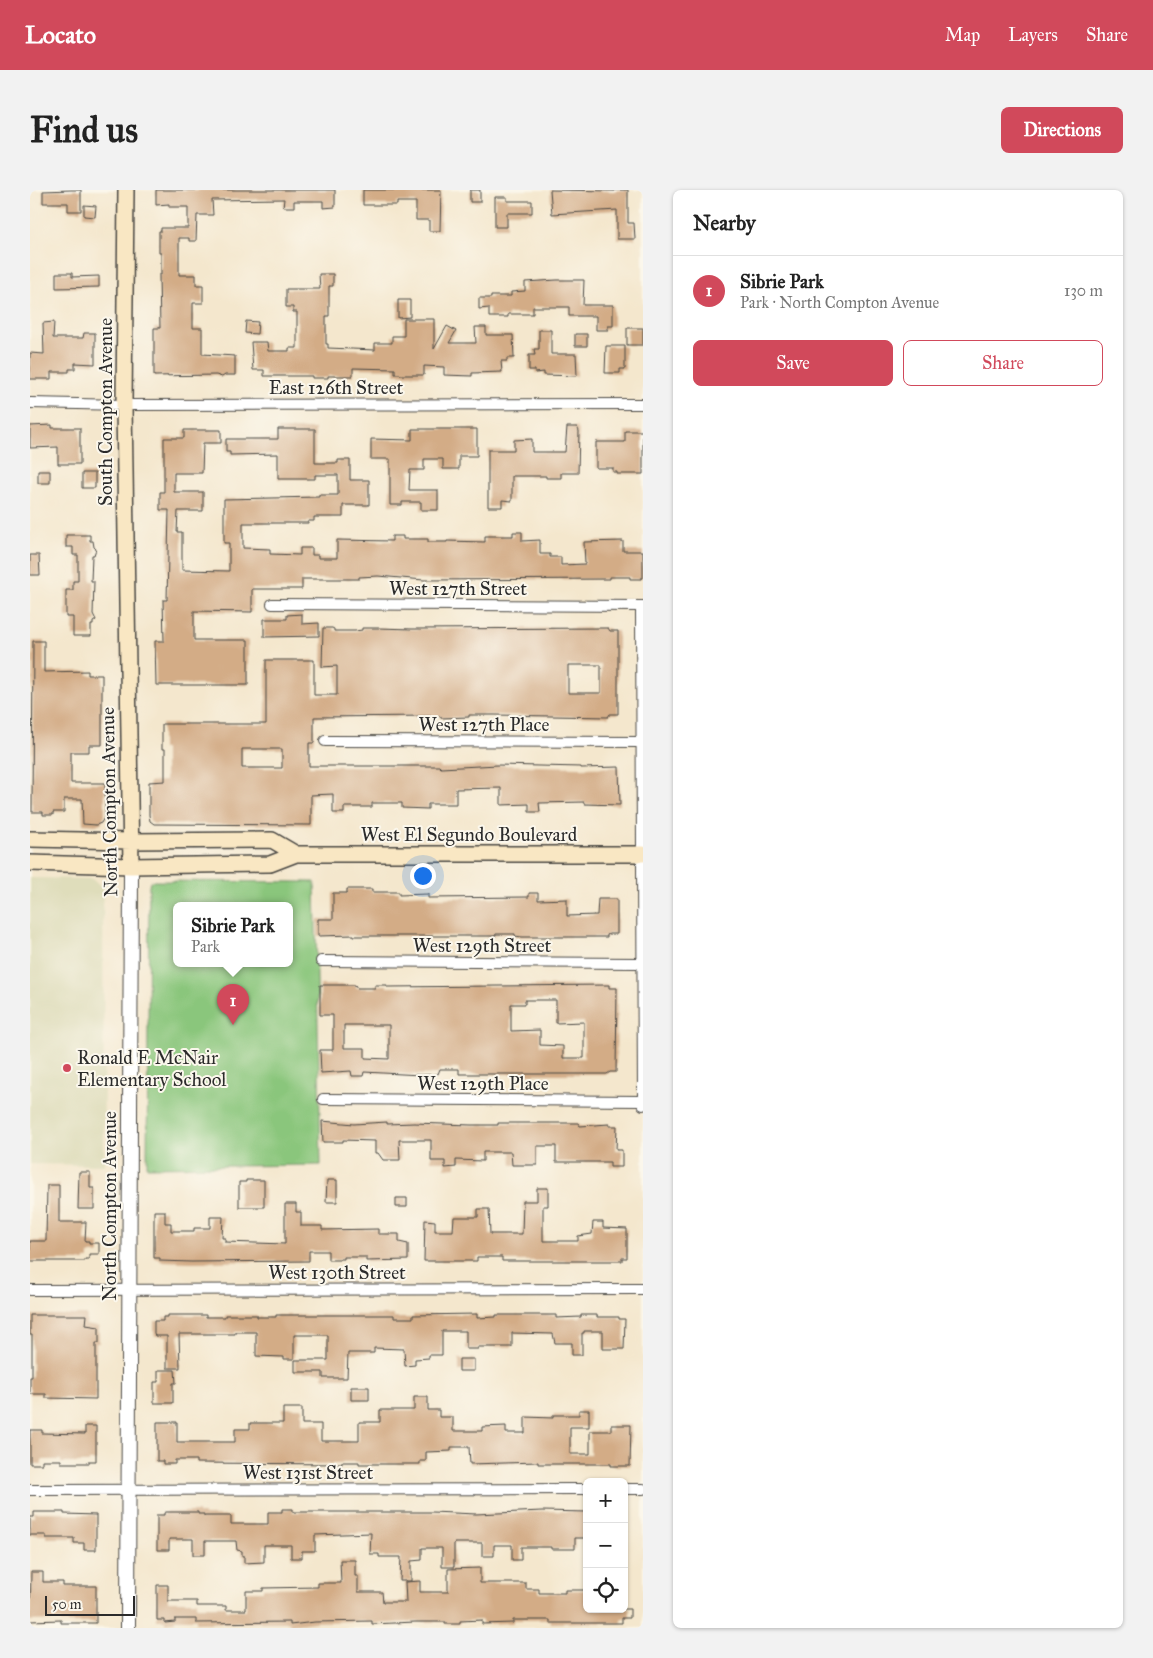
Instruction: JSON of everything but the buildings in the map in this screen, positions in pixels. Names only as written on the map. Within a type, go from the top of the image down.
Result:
[{"type":"main road","name":"South Compton Avenue","points":[[126,190],[124,406],[126,635]]},
{"type":"main road","name":"North Compton Avenue","points":[[126,635],[131,866]]},
{"type":"main road","points":[[30,839],[131,841],[272,840],[296,854]]},
{"type":"main road","name":"West El Segundo Boulevard","points":[[30,863],[131,866],[270,864],[296,854],[642,854]]},
{"type":"street","name":"East 126th Street","points":[[30,403],[124,406],[643,404]]},
{"type":"street","name":"West 127th Street","points":[[272,604],[642,606]]},
{"type":"street","points":[[642,606],[643,1103]]},
{"type":"street","name":"West 127th Place","points":[[325,741],[642,742]]},
{"type":"street","name":"North Compton Avenue","points":[[128,1628],[131,866]]},
{"type":"street","name":"West 129th Street","points":[[321,961],[642,963]]},
{"type":"street","name":"West 129th Place","points":[[324,1099],[643,1103]]},
{"type":"street","name":"West 130th Street","points":[[30,1290],[643,1290]]},
{"type":"street","name":"West 131st Street","points":[[30,1490],[583,1489]]},
{"type":"street","points":[[628,1489],[643,1489]]},
{"type":"shaded area","name":"Ronald E McNair Elementary School","points":[[30,878],[92,879],[103,889],[104,1165],[30,1164]]},
{"type":"green space","points":[[151,881],[315,882],[321,1165],[147,1167],[149,885]]},
{"type":"place","name":"Sibrie Park","points":[[233,1025]]},
{"type":"place","name":"Ronald E McNair Elementary School","points":[[67,1068]]}]
